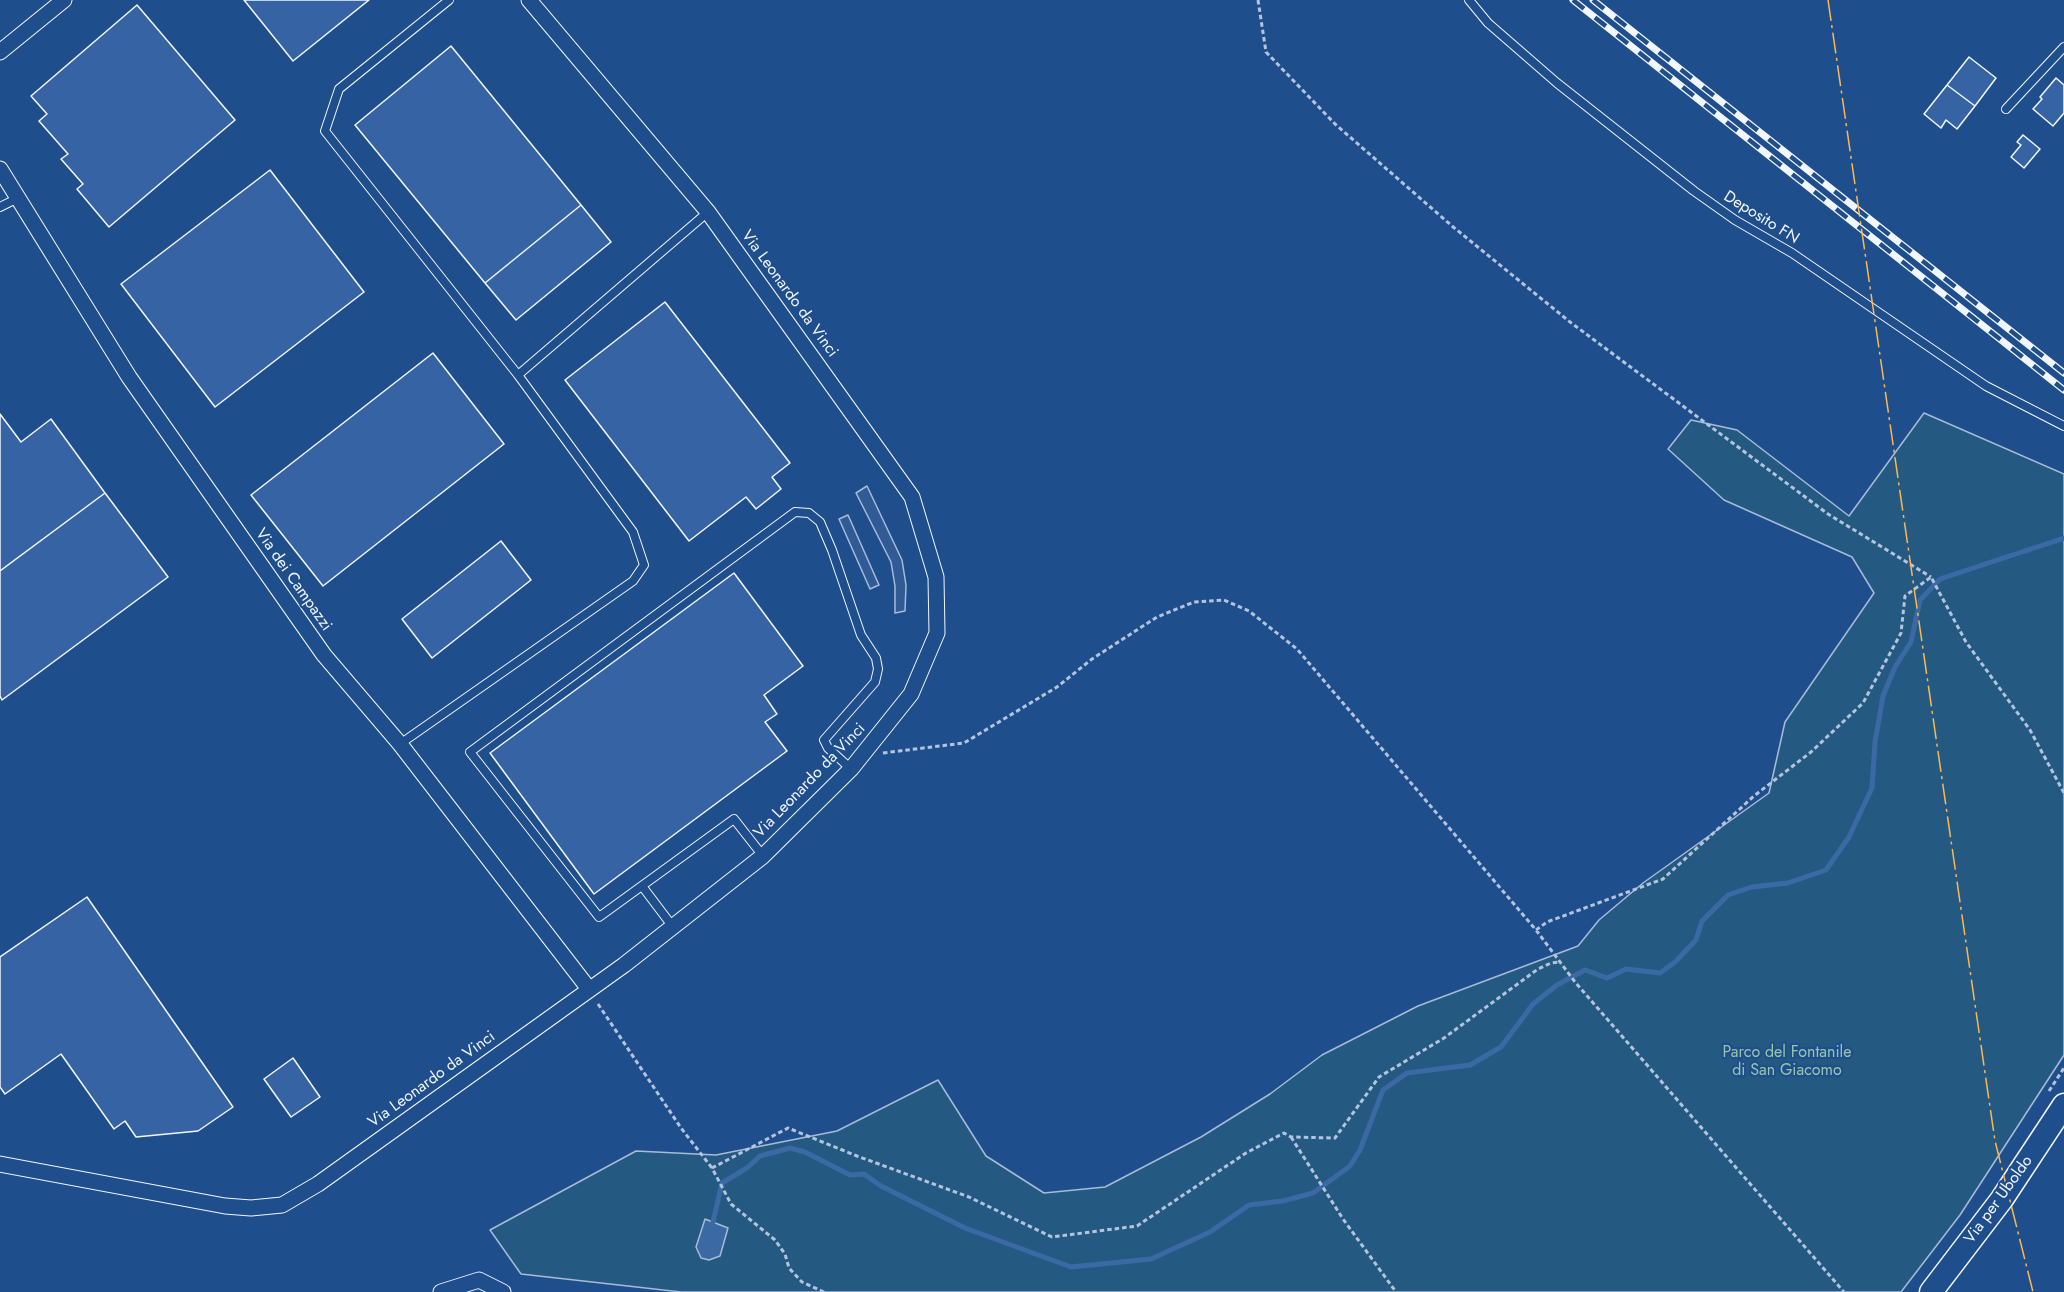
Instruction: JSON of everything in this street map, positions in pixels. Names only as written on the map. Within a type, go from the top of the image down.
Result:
[{"type":"street","points":[[0,52],[64,0]]},
{"type":"street","name":"Via Leonardo da Vinci","points":[[0,1164],[225,1206],[251,1208],[282,1205],[318,1184],[589,989],[763,856],[851,769],[911,694],[937,633],[936,577],[912,497],[708,212],[529,0]]},
{"type":"street","name":"Via dei Campazzi","points":[[0,169],[129,377],[324,656],[400,744],[589,989]]},
{"type":"street","name":"Via per Uboldo","points":[[1931,1292],[2002,1199],[2056,1099]]},
{"type":"street","points":[[441,1292],[478,1280],[503,1292]]},
{"type":"lane","points":[[400,744],[633,581],[644,565],[633,532],[518,375],[325,131],[339,89],[449,0]]},
{"type":"lane","name":"Deposito FN","points":[[1469,0],[1488,23],[1557,83],[1702,197],[1735,220],[1792,253],[1986,386],[2064,426]]},
{"type":"lane","points":[[2006,110],[2064,47]]},
{"type":"lane","points":[[0,207],[18,198]]},
{"type":"lane","points":[[518,375],[708,212]]},
{"type":"lane","points":[[763,856],[734,819],[600,917],[470,752],[795,512],[808,513],[820,522],[861,635],[876,658],[878,669],[875,682],[837,722],[824,740],[828,748],[851,769]]},
{"type":"lane","points":[[642,886],[673,927]]},
{"type":"path","points":[[1258,0],[1266,52],[1335,124],[1452,226],[1570,322],[1828,514],[1932,579],[1966,642],[2030,730],[2064,793]]},
{"type":"path","points":[[1536,930],[1547,922],[1664,879],[1754,796],[1811,752],[1863,703],[1901,633],[1905,596],[1932,579]]},
{"type":"path","points":[[863,755],[914,751],[964,743],[1057,687],[1092,659],[1158,617],[1194,602],[1224,600],[1249,611],[1298,649],[1536,930],[1565,971],[1844,1292]]},
{"type":"path","points":[[1291,1137],[1335,1138],[1379,1077],[1444,1038],[1538,969],[1559,962]]},
{"type":"path","points":[[589,989],[615,1032],[681,1128],[712,1168],[731,1204],[775,1240],[785,1254],[789,1268],[802,1282],[824,1292]]},
{"type":"path","points":[[2056,1099],[2064,1068]]},
{"type":"path","points":[[712,1168],[788,1128],[969,1197],[1052,1237],[1137,1226],[1246,1153],[1284,1133],[1291,1137],[1343,1219],[1396,1292]]},
{"type":"green space","name":"Parco del Fontanile di San Giacomo","points":[[1924,413],[2064,474],[2064,1055],[1960,1215],[1901,1292],[681,1292],[521,1274],[490,1230],[636,1151],[716,1155],[837,1131],[938,1080],[986,1156],[1044,1193],[1105,1187],[1201,1137],[1270,1094],[1322,1055],[1418,1006],[1578,946],[1599,920],[1643,883],[1769,793],[1785,722],[1874,593],[1852,557],[1724,500],[1668,449],[1691,420],[1737,430],[1849,516]]},
{"type":"shaded area","points":[[867,486],[902,560],[906,585],[905,611],[895,613],[895,586],[891,562],[856,493]]},
{"type":"shaded area","points":[[848,515],[879,585],[870,589],[839,519]]},
{"type":"shaded area","points":[[705,1219],[728,1228],[720,1256],[709,1260],[701,1258],[696,1247]]},
{"type":"building","points":[[244,0],[369,0],[293,61]]},
{"type":"building","points":[[137,5],[235,120],[109,227],[77,189],[83,184],[61,159],[68,154],[39,121],[47,114],[31,96]]},
{"type":"building","points":[[451,46],[581,205],[485,283],[355,125]]},
{"type":"building","points":[[1969,57],[1996,78],[1975,106],[1947,85]]},
{"type":"building","points":[[2056,78],[2064,85],[2064,113],[2053,126],[2033,109]]},
{"type":"building","points":[[1947,85],[1975,106],[1957,129],[1946,120],[1941,128],[1924,114]]},
{"type":"building","points":[[2023,135],[2040,149],[2024,168],[2011,157],[2021,145],[2017,142]]},
{"type":"building","points":[[270,170],[364,292],[215,407],[121,284]]},
{"type":"building","points":[[581,205],[611,242],[516,320],[485,283]]},
{"type":"building","points":[[665,302],[790,463],[772,477],[781,489],[756,509],[746,497],[689,541],[565,380]]},
{"type":"building","points":[[433,353],[504,444],[323,586],[251,495]]},
{"type":"building","points":[[0,414],[21,442],[51,419],[105,493],[0,571]]},
{"type":"building","points":[[105,493],[168,577],[2,700],[0,696],[0,571]]},
{"type":"building","points":[[501,541],[531,580],[432,658],[402,619]]},
{"type":"building","points":[[734,573],[803,666],[764,695],[777,714],[765,722],[787,751],[594,894],[490,753]]},
{"type":"building","points":[[87,897],[233,1107],[198,1131],[136,1137],[125,1121],[114,1129],[61,1054],[5,1094],[0,1087],[0,957]]},
{"type":"building","points":[[293,1058],[320,1097],[291,1117],[264,1079]]},
{"type":"waterway","points":[[713,1222],[722,1183],[747,1168],[760,1156],[790,1148],[805,1152],[850,1175],[864,1174],[881,1186],[965,1228],[1071,1267],[1151,1259],[1210,1232],[1249,1205],[1283,1201],[1313,1193],[1350,1166],[1360,1150],[1383,1090],[1407,1073],[1470,1065],[1501,1047],[1533,1004],[1557,985],[1585,970],[1607,978],[1626,969],[1660,973],[1675,962],[1696,940],[1702,921],[1728,895],[1752,887],[1788,883],[1826,870],[1849,837],[1872,788],[1875,742],[1883,696],[1895,667],[1911,642],[1920,600],[1940,579],[2064,538]]},
{"type":"railway","points":[[1573,0],[2064,390]]},
{"type":"railway","points":[[1593,0],[2064,373]]},
{"type":"power","points":[[1828,0],[1995,1141],[2033,1292]]}]
